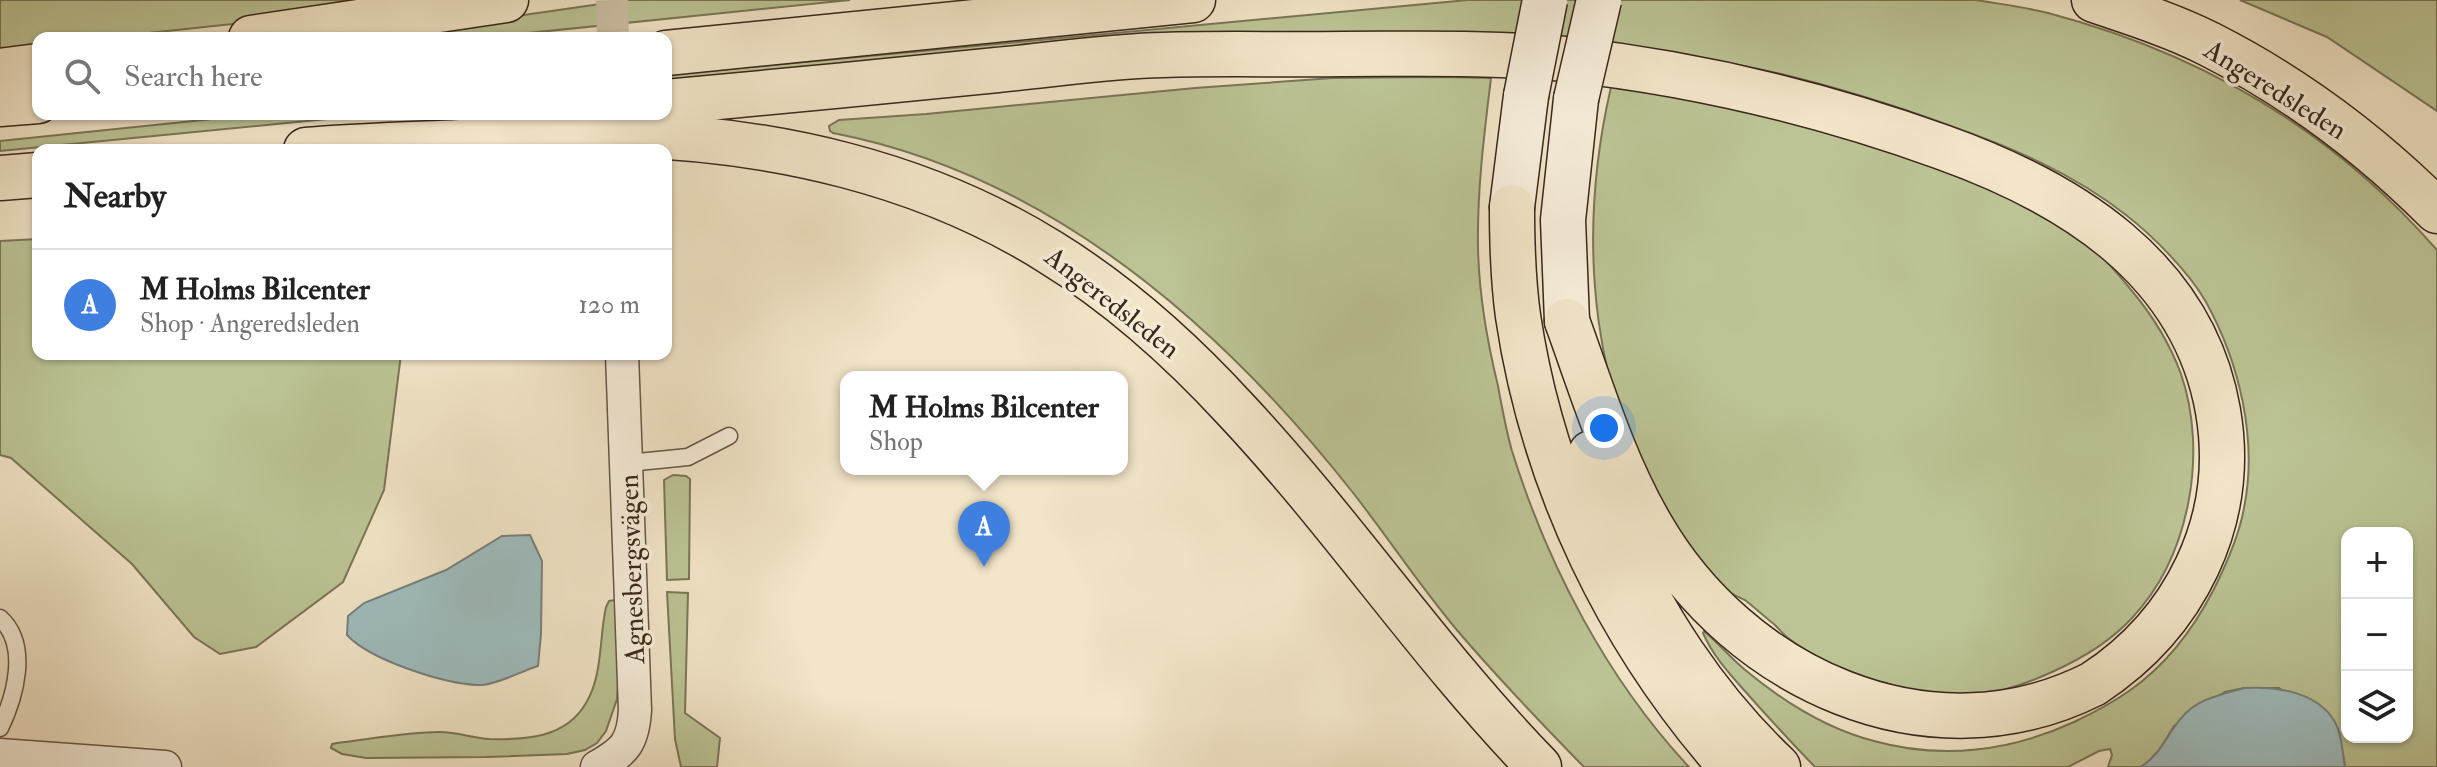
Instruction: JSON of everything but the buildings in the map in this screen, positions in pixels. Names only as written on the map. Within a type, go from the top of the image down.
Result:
[{"type":"highway","points":[[291,32],[506,0]]},
{"type":"highway","points":[[672,52],[1193,0]]},
{"type":"highway","name":"Angeredsleden","points":[[2094,0],[2207,43],[2261,73],[2314,107],[2400,175],[2437,211]]},
{"type":"highway","points":[[672,101],[1157,55],[1488,54],[1563,59],[1642,70],[1750,90],[1857,118],[1969,157],[2037,186],[2099,225],[2160,284],[2185,320],[2214,391],[2220,421],[2221,476],[2212,527],[2188,587],[2161,626],[2129,659],[2073,696],[2027,715],[1992,723],[1957,726],[1913,722],[1862,710],[1816,691],[1771,661],[1712,609],[1685,577],[1650,525],[1616,455],[1567,321]]},
{"type":"highway","points":[[0,71],[32,67]]},
{"type":"highway","points":[[0,104],[32,101]]},
{"type":"highway","name":"Angeredsleden","points":[[364,144],[531,127],[751,146],[876,173],[983,215],[1049,251],[1151,325],[1186,358],[1310,495],[1429,644],[1539,767]]},
{"type":"highway","points":[[0,178],[32,175]]},
{"type":"highway","points":[[1512,207],[1513,261],[1524,349],[1547,438],[1573,514],[1629,631],[1674,698],[1731,767]]},
{"type":"highway","points":[[1567,321],[1579,412],[1612,521],[1639,580],[1703,681],[1748,737],[1778,767]]},
{"type":"main road","points":[[1512,207],[1526,96],[1545,0]]},
{"type":"main road","points":[[1567,321],[1563,220],[1576,99],[1599,0]]},
{"type":"street","name":"Agnesbergsvägen","points":[[609,764],[630,740],[635,710],[622,360]]},
{"type":"street","points":[[0,755],[165,767]]},
{"type":"lane","points":[[628,463],[688,457],[729,436]]},
{"type":"lane","points":[[0,618],[17,646],[16,682],[0,728]]},
{"type":"green space","points":[[0,0],[457,0],[158,32],[32,32],[32,46],[0,49]]},
{"type":"green space","points":[[628,0],[850,0],[538,32],[407,32]]},
{"type":"green space","points":[[1468,0],[1976,0],[2048,13],[2159,50],[2211,74],[2309,133],[2397,207],[2437,250],[2437,767],[2345,767],[2339,732],[2279,688],[2244,688],[2225,692],[2174,726],[2160,749],[2140,767],[2108,767],[2112,755],[2110,749],[2099,751],[2068,767],[1815,767],[1731,676],[1715,655],[1704,631],[1773,692],[1805,712],[1856,736],[1900,747],[1951,751],[2001,746],[2050,732],[2116,700],[2142,681],[2188,632],[2206,604],[2236,539],[2248,482],[2247,428],[2228,350],[2206,302],[2170,255],[2106,200],[2042,163],[1951,126],[1846,91],[1708,59],[1614,44],[672,86],[672,74]]},
{"type":"green space","points":[[2240,0],[2437,0],[2437,111],[2327,37]]},
{"type":"green space","points":[[1333,78],[1491,78],[1479,205],[1480,283],[1506,427],[1527,494],[1562,578],[1606,659],[1659,733],[1689,767],[1584,767],[1456,629],[1354,494],[1302,432],[1247,372],[1188,317],[1125,266],[1058,221],[987,183],[912,154],[833,133],[829,126],[839,120],[1195,88]]},
{"type":"green space","points":[[1611,87],[1692,100],[1772,118],[1929,166],[2049,218],[2085,242],[2110,265],[2147,310],[2172,352],[2189,405],[2193,437],[2193,470],[2180,534],[2168,565],[2152,593],[2123,627],[2084,656],[2023,684],[1962,697],[1930,696],[1834,665],[1788,638],[1745,600],[1715,580],[1684,540],[1652,490],[1628,436],[1610,380],[1599,322],[1594,263],[1594,204],[1600,145]]},
{"type":"green space","points":[[202,120],[317,120],[72,144],[32,144],[32,148],[0,151],[0,141]]},
{"type":"green space","points":[[32,239],[32,360],[400,360],[384,490],[343,582],[256,647],[220,654],[194,637],[132,564],[11,458],[0,455],[0,241]]},
{"type":"green space","points":[[673,475],[690,479],[689,579],[667,580],[664,480]]},
{"type":"green space","points":[[667,592],[688,593],[685,713],[720,738],[717,767],[681,767],[675,739]]},
{"type":"green space","points":[[616,600],[617,699],[606,731],[597,743],[585,750],[567,754],[487,757],[366,758],[342,754],[331,748],[332,744],[337,743],[414,733],[446,732],[503,739],[531,737],[568,724],[578,715],[591,692],[598,668],[606,607],[609,601]]},
{"type":"water","points":[[530,535],[542,561],[538,666],[492,683],[464,684],[390,662],[347,635],[348,616],[364,603],[446,570],[502,536]]},
{"type":"water","points":[[2244,688],[2271,688],[2311,699],[2331,717],[2338,729],[2345,767],[2140,767],[2155,755],[2188,711],[2222,694]]},
{"type":"tunnel","points":[[612,0],[613,32]]},
{"type":"place","name":"M Holms Bilcenter","points":[[984,567]]}]
